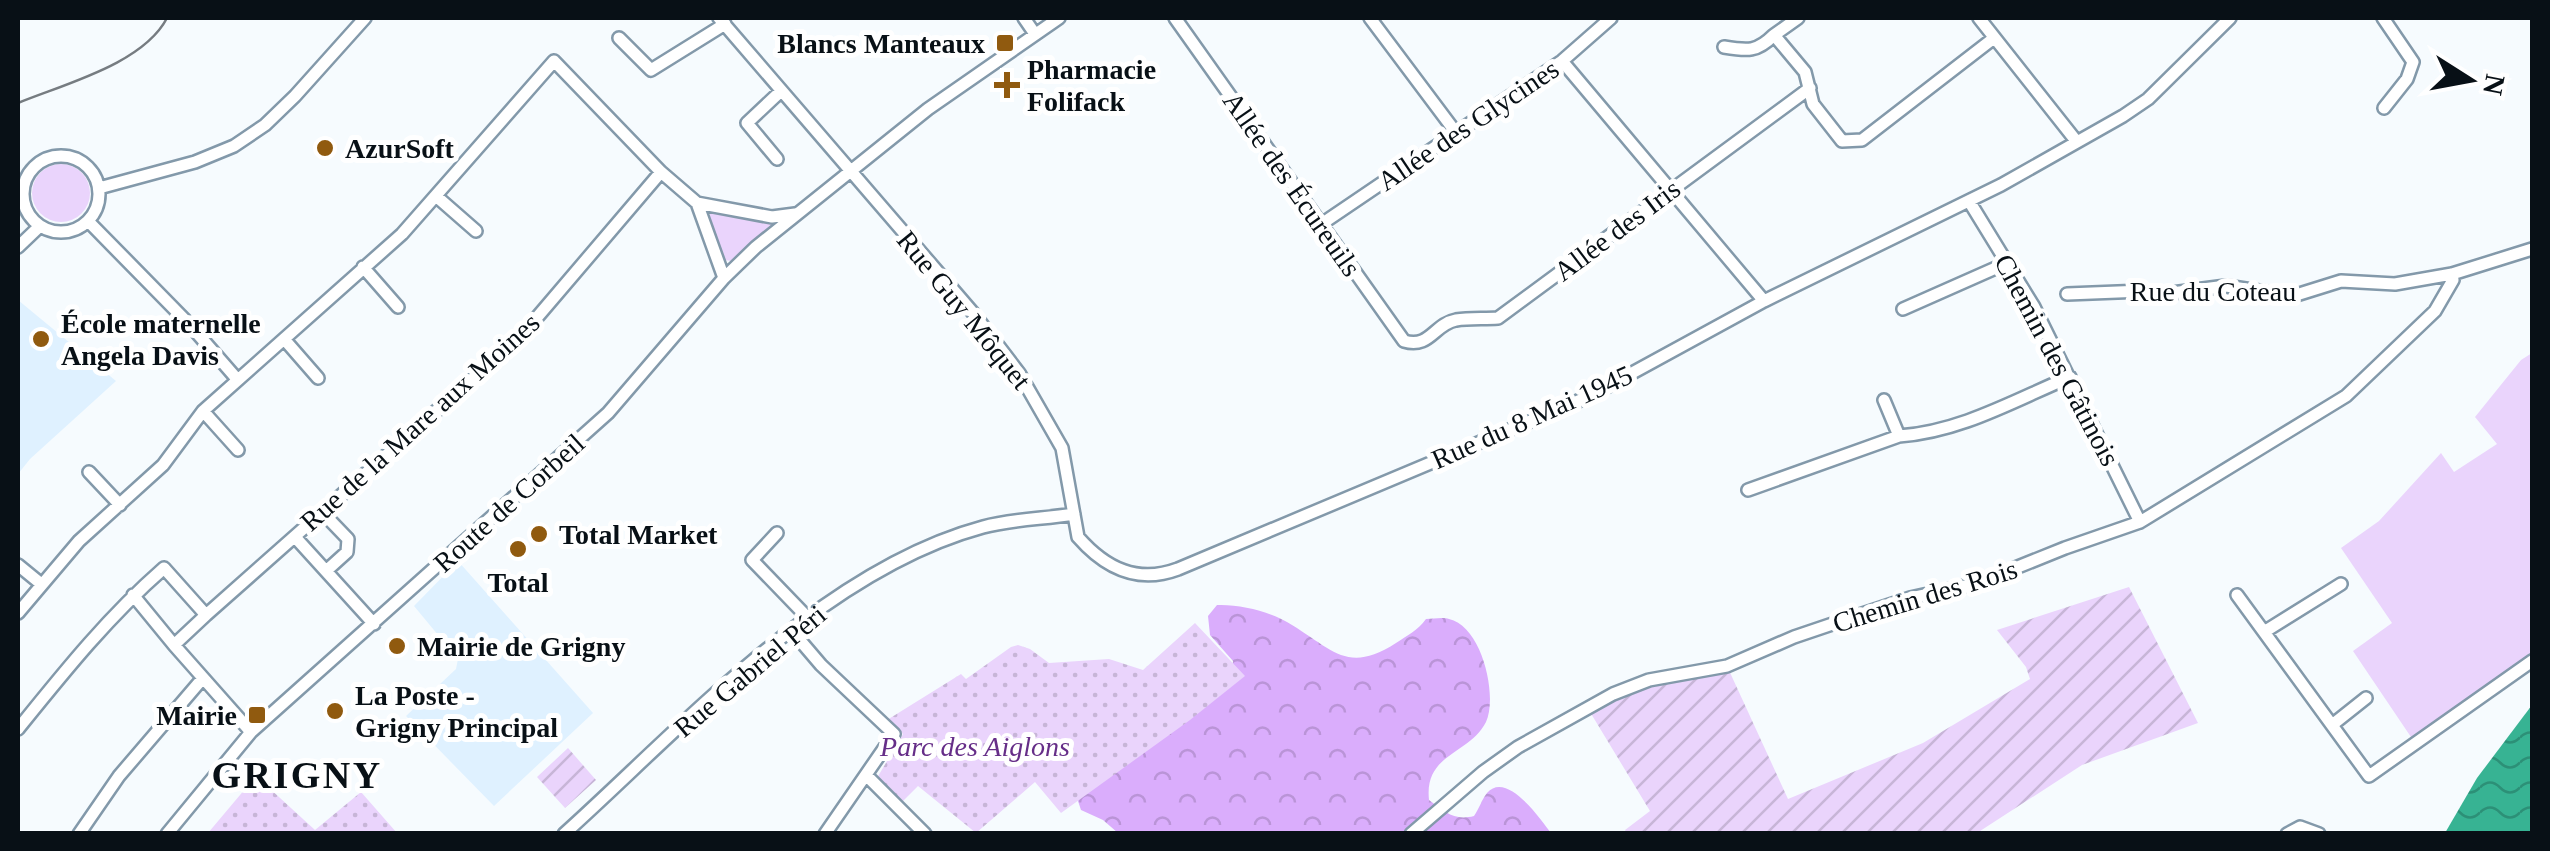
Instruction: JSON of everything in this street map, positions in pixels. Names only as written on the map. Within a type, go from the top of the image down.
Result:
[{"type":"street","points":[[99,188],[164,171],[234,146],[265,125],[295,96],[366,18]]},
{"type":"street","points":[[1024,18],[1035,34]]},
{"type":"street","name":"Route de Corbeil","points":[[167,834],[251,732],[608,414],[724,278],[756,247],[928,109],[1059,18]]},
{"type":"street","name":"Allée des Écureuils","points":[[1175,18],[1404,341],[1414,344]]},
{"type":"street","points":[[1370,18],[1457,134]]},
{"type":"street","name":"Allée des Glycines","points":[[1320,225],[1562,61],[1611,18]]},
{"type":"street","points":[[1724,47],[1752,51],[1798,18]]},
{"type":"street","points":[[1979,18],[2077,142]]},
{"type":"street","name":"Rue du 8 Mai 1945","points":[[1074,514],[1078,537],[1112,564],[1138,576],[1164,574],[1590,396],[1764,301],[1970,201],[2077,142],[2148,99],[2230,18]]},
{"type":"street","points":[[2383,18],[2413,62],[2407,79],[2384,108]]},
{"type":"street","points":[[619,38],[651,70],[722,21]]},
{"type":"street","name":"Rue Guy Môquet","points":[[722,21],[974,314],[1019,372],[1062,448],[1074,514]]},
{"type":"street","points":[[1774,34],[1805,72],[1812,104],[1842,141],[1862,140],[1994,38]]},
{"type":"street","points":[[18,613],[79,541],[162,465],[203,412],[402,234],[554,61],[697,204],[724,278]]},
{"type":"street","points":[[1562,61],[1764,301]]},
{"type":"street","name":"Allée des Iris","points":[[1414,344],[1423,343],[1451,320],[1498,318],[1810,88]]},
{"type":"street","points":[[777,159],[747,123],[781,91]]},
{"type":"street","points":[[59,155],[85,164],[99,188],[99,200],[88,221],[65,232],[40,226],[30,217],[20,190],[34,166],[59,155]]},
{"type":"street","name":"Rue de la Mare aux Moines","points":[[174,645],[522,335],[661,172]]},
{"type":"street","points":[[436,196],[476,230]]},
{"type":"street","name":"Chemin des Gâtinois","points":[[1970,201],[2034,307],[2140,522]]},
{"type":"street","points":[[697,204],[772,218],[799,213]]},
{"type":"street","points":[[88,221],[237,379]]},
{"type":"street","points":[[18,247],[40,226]]},
{"type":"street","name":"Rue du Coteau","points":[[2066,294],[2143,290],[2164,294],[2226,286],[2292,296],[2341,281],[2395,284],[2452,274],[2532,248]]},
{"type":"street","points":[[1903,309],[2006,263]]},
{"type":"street","points":[[362,267],[398,307]]},
{"type":"street","name":"Chemin des Rois","points":[[1412,834],[1518,747],[1614,694],[1649,680],[1727,666],[1794,637],[1882,608],[1978,584],[2140,522],[2346,396],[2435,312],[2453,280],[2452,274]]},
{"type":"street","points":[[284,339],[318,378]]},
{"type":"street","points":[[1748,490],[1899,436],[1944,431],[2070,376]]},
{"type":"street","points":[[1884,400],[1899,436]]},
{"type":"street","points":[[203,412],[238,450]]},
{"type":"street","points":[[90,472],[120,505]]},
{"type":"street","points":[[322,512],[348,539],[347,552],[326,571]]},
{"type":"street","name":"Rue Gabriel Péri","points":[[564,834],[774,643],[808,618],[894,565],[957,536],[998,524],[1074,514]]},
{"type":"street","points":[[777,533],[752,560],[808,618]]},
{"type":"street","points":[[294,537],[374,624]]},
{"type":"street","points":[[18,565],[40,583]]},
{"type":"street","points":[[18,729],[100,628],[164,568],[206,615]]},
{"type":"street","points":[[2264,632],[2341,584]]},
{"type":"street","points":[[133,595],[251,732]]},
{"type":"street","points":[[2238,595],[2369,776],[2532,660]]},
{"type":"street","points":[[792,631],[821,665],[894,734],[826,834]]},
{"type":"street","points":[[79,834],[119,776],[203,678]]},
{"type":"street","points":[[2332,725],[2366,698]]},
{"type":"street","points":[[867,776],[925,834]]},
{"type":"street","points":[[2287,834],[2300,827],[2319,834]]},
{"type":"shaded area","name":"École maternelle Angela Davis","points":[[18,300],[116,381],[18,474]]},
{"type":"shaded area","points":[[458,561],[593,713],[494,806],[406,716],[456,669],[458,659],[414,606]]},
{"type":"green space","points":[[61,164],[82,172],[90,193],[82,214],[61,222],[40,214],[32,193],[40,172]]},
{"type":"green space","points":[[712,212],[772,221],[774,226],[731,261],[725,260],[708,217]]},
{"type":"green space","points":[[2532,353],[2532,661],[2415,743],[2353,651],[2392,623],[2341,548],[2379,521],[2441,453],[2454,472],[2497,444],[2475,417],[2521,360]]},
{"type":"green space","points":[[2129,587],[2198,723],[2082,765],[1977,833],[1627,834],[1625,830],[1650,811],[1587,707],[1649,680],[1727,666],[1788,799],[1923,743],[2030,679],[2026,667],[1997,630]]},
{"type":"green space","points":[[1217,605],[1246,607],[1275,616],[1330,650],[1353,658],[1379,652],[1426,619],[1447,618],[1461,624],[1484,663],[1489,710],[1478,733],[1433,773],[1429,800],[1450,814],[1474,816],[1487,793],[1504,788],[1523,799],[1551,833],[1118,833],[1103,820],[1081,810],[1075,792],[1232,671],[1233,661],[1210,635],[1208,616]]},
{"type":"green space","name":"Parc des Aiglons","points":[[1195,623],[1245,676],[1061,813],[1035,782],[976,833],[918,786],[903,801],[877,778],[903,734],[887,720],[961,674],[966,679],[1011,647],[1030,649],[1049,663],[1109,659],[1143,670]]},
{"type":"green space","points":[[568,748],[596,780],[565,808],[537,777]]},
{"type":"green space","points":[[256,776],[315,830],[361,792],[397,833],[208,833]]},
{"type":"water","points":[[2532,705],[2532,833],[2445,833],[2477,778]]},
{"type":"tram line","points":[[18,103],[121,60],[156,34],[167,18]]},
{"type":"place","name":"Blancs Manteaux","points":[[1005,43]]},
{"type":"place","name":"Pharmacie Folifack","points":[[1007,85]]},
{"type":"place","name":"AzurSoft","points":[[325,148]]},
{"type":"place","name":"École maternelle Angela Davis","points":[[41,339]]},
{"type":"place","name":"Total Market","points":[[539,534]]},
{"type":"place","name":"Total","points":[[518,549]]},
{"type":"place","name":"Mairie de Grigny","points":[[397,646]]},
{"type":"place","name":"La Poste - Grigny Principal","points":[[335,711]]},
{"type":"place","name":"Mairie","points":[[257,715]]},
{"type":"district","name":"GRIGNY","points":[[297,775]]}]
